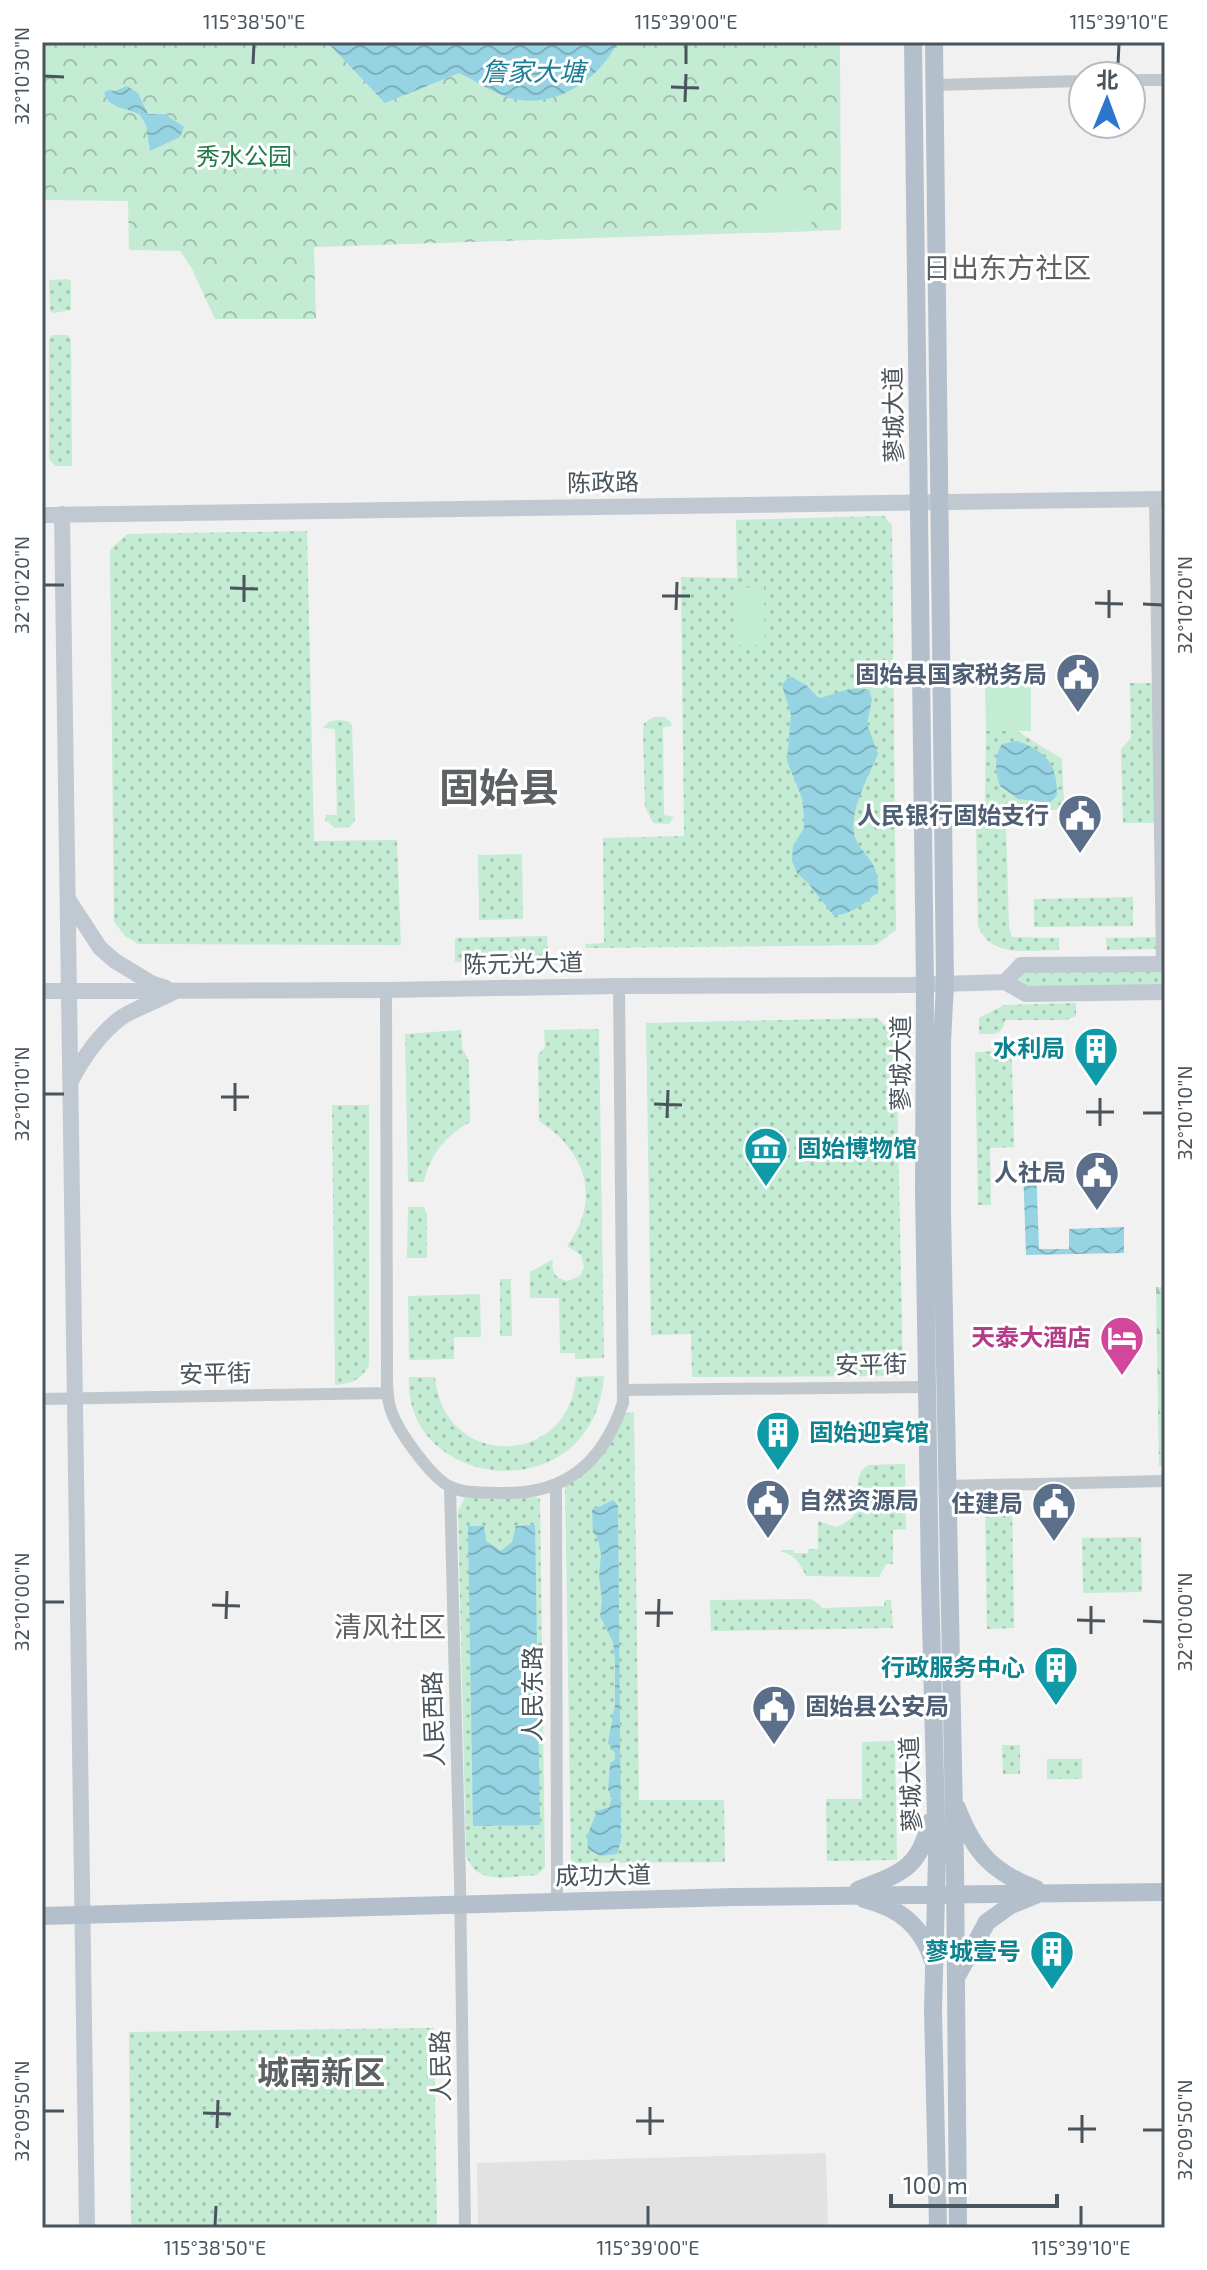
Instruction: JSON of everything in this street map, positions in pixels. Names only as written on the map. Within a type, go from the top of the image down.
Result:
[{"type":"main road","name":"蓼城大道","points":[[913,42],[945,984],[942,1042],[945,1800],[946,1892],[956,1978],[958,2228]]},
{"type":"main road","name":"蓼城大道","points":[[934,42],[925,985],[927,1387],[945,1800]]},
{"type":"main road","name":"陈政路","points":[[42,515],[1160,499]]},
{"type":"main road","points":[[62,514],[87,2228]]},
{"type":"main road","points":[[68,899],[100,948],[115,961],[153,984],[175,991]]},
{"type":"main road","name":"陈元光大道","points":[[1005,982],[1021,965],[1164,964]]},
{"type":"main road","name":"陈元光大道","points":[[42,991],[1005,982],[1026,994],[1165,992]]},
{"type":"main road","points":[[70,1083],[77,1067],[114,1023],[175,991]]},
{"type":"main road","points":[[846,1894],[895,1874],[914,1861],[945,1800],[961,1819],[985,1860],[1003,1874],[1042,1892]]},
{"type":"main road","name":"蓼城大道","points":[[938,2228],[933,2010],[935,1968],[946,1892]]},
{"type":"main road","points":[[956,1978],[987,1922],[1011,1905],[1042,1892]]},
{"type":"main road","name":"成功大道","points":[[42,1916],[846,1894],[1165,1892]]},
{"type":"main road","points":[[846,1894],[875,1902],[905,1916],[923,1938],[935,1968]]},
{"type":"street","points":[[935,85],[1067,81]]},
{"type":"street","points":[[1160,499],[1164,964]]},
{"type":"street","points":[[386,990],[390,1409],[399,1429],[450,1487],[476,1493],[513,1493],[556,1486],[571,1478],[597,1452],[619,1414],[624,1390],[619,986]]},
{"type":"street","name":"安平街","points":[[624,1390],[927,1387]]},
{"type":"street","name":"安平街","points":[[42,1399],[388,1393]]},
{"type":"street","points":[[946,1486],[1165,1481]]},
{"type":"street","name":"人民东路","points":[[556,1486],[557,1901]]},
{"type":"street","name":"人民西路","points":[[450,1487],[460,1903]]},
{"type":"street","name":"人民路","points":[[460,1903],[465,2228]]},
{"type":"shaded area","points":[[826,2153],[828,2228],[478,2228],[477,2163]]},
{"type":"green space","name":"秀水公园","points":[[42,42],[840,42],[841,230],[314,247],[316,319],[215,319],[191,267],[180,251],[129,250],[128,201],[42,200]]},
{"type":"green space","points":[[810,190],[812,231],[762,233],[761,192]]},
{"type":"green space","points":[[71,281],[71,310],[54,313],[50,311],[49,282]]},
{"type":"green space","points":[[52,335],[68,335],[71,341],[72,466],[55,466],[49,459],[49,339]]},
{"type":"green space","points":[[884,516],[892,526],[896,930],[876,945],[586,948],[585,944],[604,943],[603,838],[684,836],[681,577],[737,578],[736,520]]},
{"type":"green space","points":[[307,531],[314,841],[397,840],[401,945],[138,944],[125,936],[114,922],[110,550],[127,534]]},
{"type":"green space","points":[[764,587],[765,645],[736,645],[735,588]]},
{"type":"green space","points":[[1130,683],[1154,683],[1155,823],[1123,823],[1121,749],[1131,738]]},
{"type":"green space","points":[[985,684],[1031,684],[1031,731],[986,731]]},
{"type":"green space","points":[[654,717],[665,717],[672,726],[663,727],[664,815],[674,817],[669,824],[653,823],[645,807],[643,731],[644,723]]},
{"type":"green space","points":[[337,720],[348,721],[352,725],[355,821],[349,827],[335,828],[325,820],[326,815],[337,815],[335,729],[323,728]]},
{"type":"green space","points":[[986,731],[1017,731],[1062,759],[1064,803],[1056,810],[1004,810],[1001,806],[985,805]]},
{"type":"green space","points":[[976,824],[1006,824],[1009,928],[1012,937],[1059,938],[1059,950],[1001,948],[984,936],[978,925]]},
{"type":"green space","points":[[522,854],[523,919],[479,920],[478,855]]},
{"type":"green space","points":[[1133,897],[1133,926],[1034,927],[1034,899]]},
{"type":"green space","points":[[547,936],[548,960],[455,962],[455,938]]},
{"type":"green space","points":[[1156,937],[1156,949],[1107,950],[1106,938]]},
{"type":"green space","points":[[1165,971],[1165,988],[1028,988],[1019,981],[1023,973]]},
{"type":"green space","points":[[1076,1003],[1076,1016],[1066,1020],[1005,1020],[999,1031],[979,1034],[979,1018],[1004,1005]]},
{"type":"green space","points":[[877,1018],[896,1034],[903,1376],[692,1377],[691,1334],[651,1335],[646,1023]]},
{"type":"green space","points":[[599,1029],[604,1358],[575,1359],[575,1353],[560,1353],[559,1298],[530,1298],[530,1272],[553,1259],[555,1274],[568,1281],[580,1276],[584,1267],[581,1255],[567,1246],[578,1229],[584,1211],[584,1178],[568,1147],[539,1121],[538,1055],[545,1047],[544,1030]]},
{"type":"green space","points":[[461,1030],[462,1047],[469,1062],[470,1122],[453,1133],[440,1147],[430,1163],[424,1182],[408,1182],[405,1034]]},
{"type":"green space","points":[[975,1052],[1009,1053],[1012,1062],[1014,1147],[990,1148],[991,1205],[978,1205]]},
{"type":"green space","points":[[332,1105],[369,1105],[369,1366],[355,1380],[335,1385]]},
{"type":"green space","points":[[408,1207],[424,1207],[427,1215],[427,1258],[407,1258]]},
{"type":"green space","points":[[500,1279],[511,1279],[512,1336],[500,1336]]},
{"type":"green space","points":[[1156,1287],[1165,1287],[1165,1466],[1159,1466]]},
{"type":"green space","points":[[480,1294],[481,1337],[454,1337],[454,1359],[409,1360],[408,1296]]},
{"type":"green space","points":[[604,1376],[592,1420],[568,1450],[536,1467],[500,1471],[465,1463],[435,1444],[415,1415],[409,1377],[435,1377],[443,1407],[459,1429],[481,1442],[506,1446],[530,1442],[552,1429],[568,1407],[576,1377]]},
{"type":"green space","points":[[634,1412],[639,1800],[724,1800],[725,1862],[571,1863],[565,1481],[571,1478],[619,1414]]},
{"type":"green space","points":[[905,1464],[906,1529],[893,1530],[893,1564],[886,1564],[879,1577],[806,1576],[793,1557],[781,1552],[794,1550],[794,1553],[808,1553],[808,1549],[818,1549],[818,1521],[836,1527],[848,1521],[858,1505],[858,1480],[868,1465]]},
{"type":"green space","points":[[465,1497],[540,1499],[545,1867],[537,1875],[486,1876],[471,1865],[466,1855],[458,1511]]},
{"type":"green space","points":[[985,1497],[1012,1497],[1014,1628],[987,1629]]},
{"type":"green space","points":[[1141,1537],[1142,1592],[1083,1593],[1082,1538]]},
{"type":"green space","points":[[809,1599],[822,1608],[884,1606],[885,1600],[891,1600],[893,1628],[711,1631],[710,1600]]},
{"type":"green space","points":[[895,1741],[897,1860],[827,1861],[826,1799],[862,1799],[862,1742]]},
{"type":"green space","points":[[1002,1745],[1020,1745],[1020,1774],[1003,1774]]},
{"type":"green space","points":[[1047,1759],[1082,1759],[1082,1779],[1047,1779]]},
{"type":"green space","points":[[434,2028],[437,2228],[131,2228],[129,2032]]},
{"type":"water","name":"詹家大塘","points":[[327,42],[618,42],[587,80],[558,96],[543,100],[510,98],[459,73],[385,103]]},
{"type":"water","points":[[127,86],[138,93],[148,114],[165,114],[184,127],[180,137],[150,151],[146,125],[140,115],[110,102],[104,93]]},
{"type":"water","points":[[792,677],[819,698],[856,689],[869,690],[872,699],[867,724],[878,754],[861,792],[854,833],[876,871],[878,891],[858,907],[834,916],[797,873],[792,861],[793,846],[804,828],[804,815],[802,798],[787,761],[791,715],[782,685]]},
{"type":"water","points":[[1017,741],[1043,755],[1052,767],[1057,795],[1050,803],[1018,799],[1000,786],[996,765],[999,749],[1002,744]]},
{"type":"water","points":[[1023,1166],[1036,1166],[1039,1249],[1069,1249],[1069,1229],[1124,1227],[1124,1253],[1026,1255]]},
{"type":"water","points":[[613,1500],[618,1506],[621,1841],[617,1854],[600,1856],[588,1849],[587,1836],[597,1811],[609,1807],[612,1797],[608,1790],[610,1764],[615,1759],[615,1753],[608,1743],[615,1705],[615,1661],[613,1642],[600,1616],[601,1554],[593,1532],[592,1510]]},
{"type":"water","points":[[535,1525],[540,1825],[473,1826],[468,1526],[484,1526],[486,1541],[501,1551],[512,1542],[516,1526]]},
{"type":"place","name":"固始县国家税务局","points":[[1078,714]]},
{"type":"place","name":"人民银行固始支行","points":[[1080,855]]},
{"type":"place","name":"水利局","points":[[1096,1088]]},
{"type":"place","name":"固始博物馆","points":[[766,1188]]},
{"type":"place","name":"人社局","points":[[1097,1212]]},
{"type":"place","name":"天泰大酒店","points":[[1122,1377]]},
{"type":"place","name":"固始迎宾馆","points":[[778,1472]]},
{"type":"place","name":"自然资源局","points":[[768,1540]]},
{"type":"place","name":"住建局","points":[[1054,1543]]},
{"type":"place","name":"行政服务中心","points":[[1056,1707]]},
{"type":"place","name":"固始县公安局","points":[[774,1746]]},
{"type":"place","name":"蓼城壹号","points":[[1052,1991]]},
{"type":"district","name":"日出东方社区","points":[[1007,268]]},
{"type":"district","name":"固始县","points":[[499,788]]},
{"type":"district","name":"清风社区","points":[[390,1627]]},
{"type":"district","name":"城南新区","points":[[321,2073]]}]
